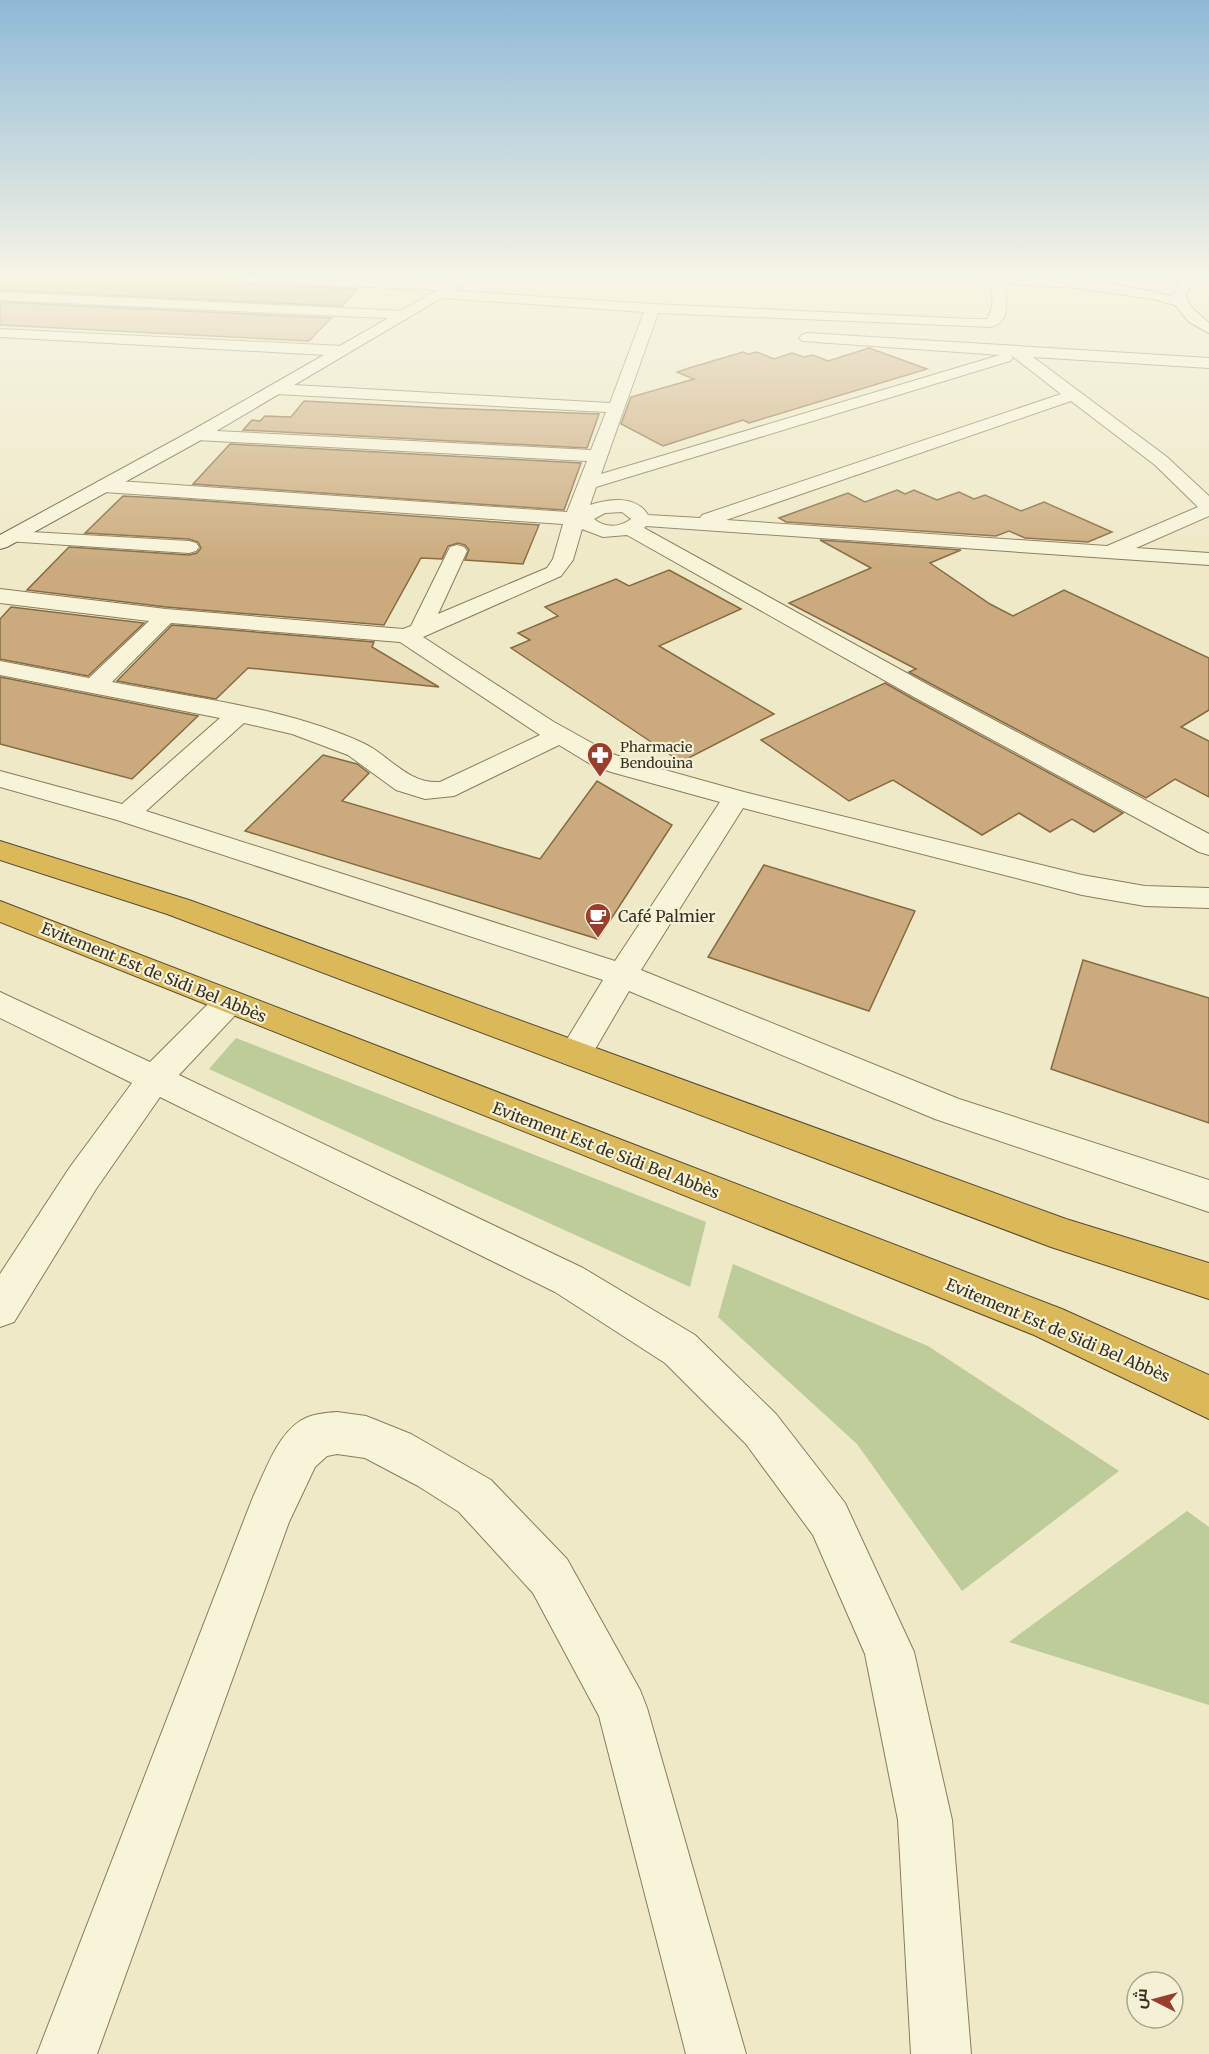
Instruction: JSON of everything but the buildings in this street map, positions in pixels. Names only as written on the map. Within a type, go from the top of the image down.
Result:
[{"type":"highway","points":[[0,850],[178,908],[1065,1235],[1209,1281]]},
{"type":"highway","name":"Evitement Est de Sidi Bel Abbès","points":[[0,911],[1048,1322],[1209,1398]]},
{"type":"street","points":[[6,540],[304,373]]},
{"type":"street","points":[[0,597],[166,616],[413,633],[554,572],[563,560],[580,519],[587,484],[632,373]]},
{"type":"street","points":[[587,484],[948,373]]},
{"type":"street","points":[[1044,373],[1161,461],[1209,508],[1110,552]]},
{"type":"street","points":[[276,389],[616,408]]},
{"type":"street","points":[[695,524],[1073,395]]},
{"type":"street","points":[[197,435],[598,456]]},
{"type":"street","points":[[104,486],[580,519],[596,508],[614,506],[637,512],[636,524]]},
{"type":"street","points":[[636,524],[695,524],[1209,559]]},
{"type":"street","points":[[636,524],[923,692],[1209,846]]},
{"type":"street","points":[[6,540],[189,547]]},
{"type":"street","points":[[413,633],[457,550]]},
{"type":"street","points":[[95,686],[166,616]]},
{"type":"street","points":[[413,633],[560,735],[601,759],[648,775],[1082,885],[1145,896],[1209,898]]},
{"type":"street","points":[[0,668],[300,728],[357,750],[405,784],[425,791],[445,790],[560,735]]},
{"type":"street","points":[[127,814],[239,714]]},
{"type":"street","points":[[0,779],[127,814],[622,975],[947,1109],[1209,1196]]},
{"type":"street","points":[[575,1054],[622,975],[736,798]]},
{"type":"street","points":[[0,1309],[83,1178],[153,1080],[229,1002]]},
{"type":"street","points":[[0,1004],[569,1280],[680,1349],[761,1429],[829,1519],[889,1652],[925,1820],[941,2054]]},
{"type":"street","points":[[67,2054],[269,1513],[298,1452],[316,1436],[337,1433],[366,1437],[395,1449],[475,1496],[550,1576],[622,1708],[716,2054]]},
{"type":"green space","points":[[236,1038],[706,1222],[690,1287],[209,1069]]},
{"type":"green space","points":[[733,1264],[928,1346],[1119,1471],[962,1591],[857,1444],[718,1317]]},
{"type":"green space","points":[[1187,1511],[1209,1527],[1209,1705],[1009,1642]]},
{"type":"place","name":"Pharmacie Bendouina","points":[[600,778]]},
{"type":"place","name":"Café Palmier","points":[[598,939]]}]
